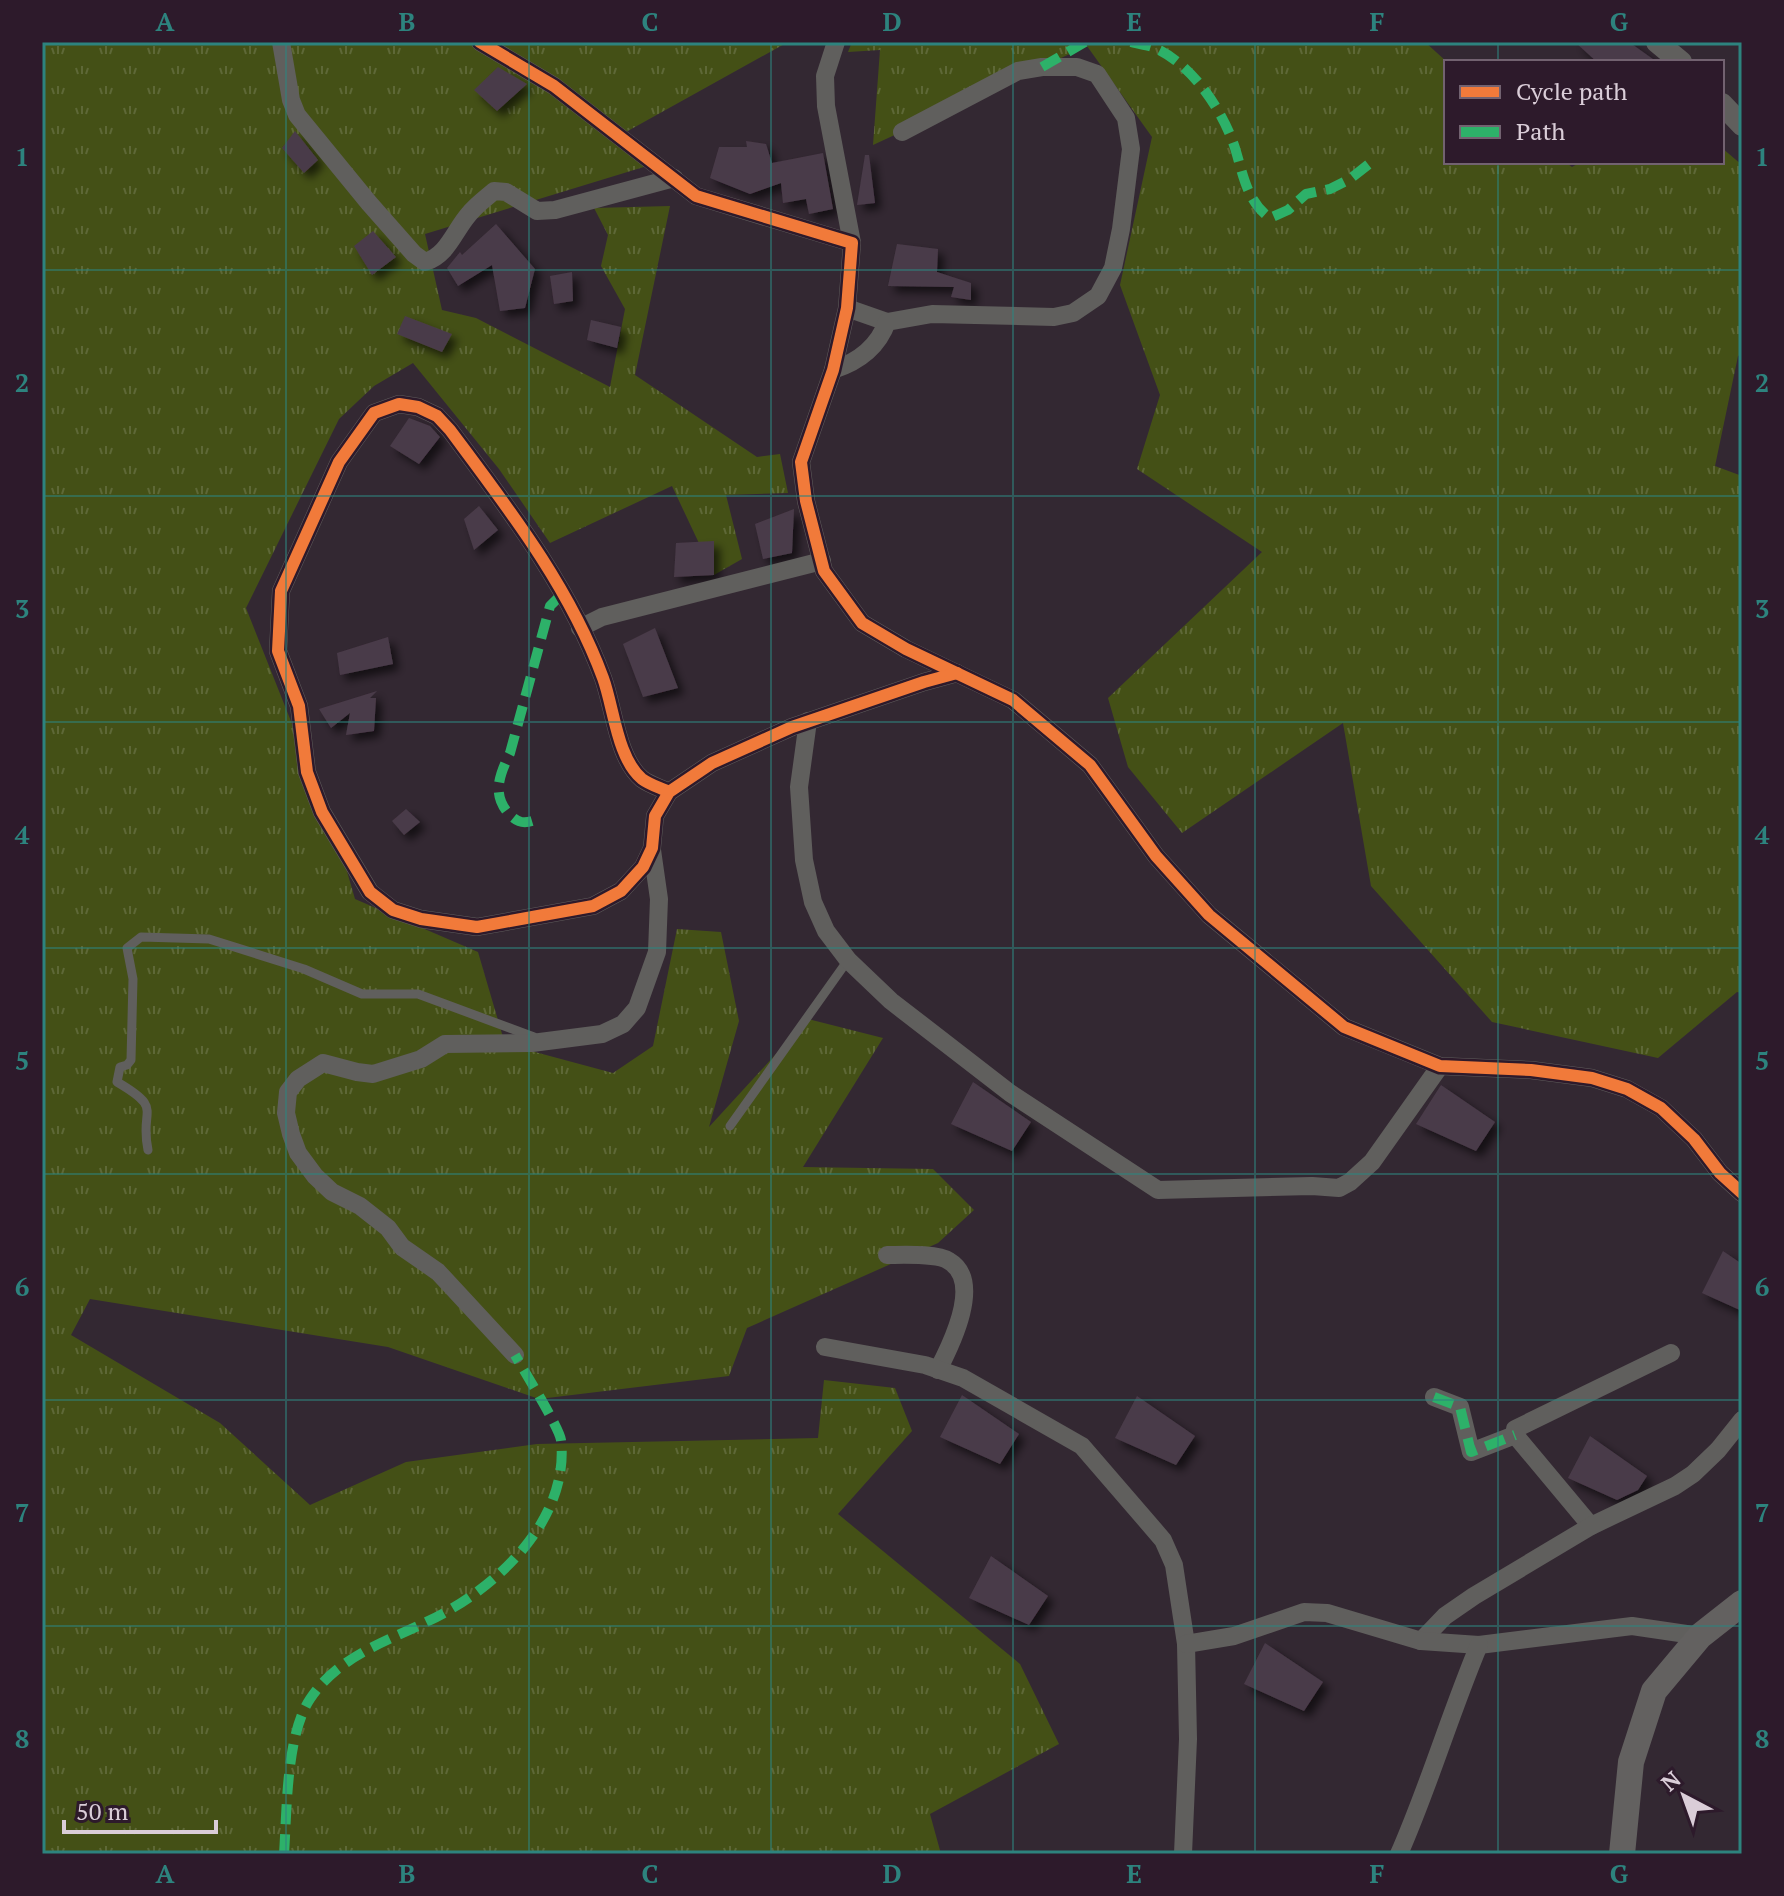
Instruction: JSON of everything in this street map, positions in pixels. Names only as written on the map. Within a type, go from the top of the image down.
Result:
[{"type":"main road","points":[[1622,1854],[1631,1762],[1654,1691],[1700,1636],[1742,1603]]},
{"type":"street","points":[[281,42],[291,100],[297,115],[369,203],[414,254],[425,262],[435,259],[453,240],[467,216],[494,191],[506,192],[537,211],[555,210],[674,178]]},
{"type":"street","points":[[480,42],[554,86],[696,196],[852,243]]},
{"type":"street","points":[[836,42],[825,76],[826,106],[852,243],[847,308],[833,370],[801,462],[806,501],[824,571],[862,623],[906,649],[1013,700],[1090,765],[1156,856],[1209,915],[1344,1027],[1440,1066],[1531,1070],[1592,1078],[1627,1089],[1661,1108],[1694,1139],[1720,1173],[1742,1193]]},
{"type":"street","points":[[1657,42],[1679,60]]},
{"type":"street","points":[[847,308],[887,322],[932,314],[1054,317],[1073,313],[1098,296],[1113,268],[1131,149],[1126,118],[1097,74],[1077,67],[1018,71],[902,132]]},
{"type":"street","points":[[1724,106],[1742,125]]},
{"type":"street","points":[[833,370],[849,365],[867,352],[881,339],[887,322]]},
{"type":"street","points":[[652,848],[643,867],[621,891],[593,906],[477,927],[421,919],[393,910],[370,892],[322,812],[307,772],[299,706],[278,651],[281,591],[339,462],[374,413],[399,404],[418,407],[437,416],[526,531],[580,628],[603,678],[628,764],[644,780],[669,792]]},
{"type":"street","points":[[580,628],[602,617],[822,561]]},
{"type":"street","points":[[515,1355],[438,1272],[402,1247],[388,1228],[360,1206],[332,1192],[315,1176],[298,1153],[291,1134],[286,1113],[288,1092],[298,1079],[323,1063],[373,1074],[421,1059],[445,1044],[545,1042],[602,1034],[623,1024],[637,1008],[657,952],[659,899],[652,848],[655,816],[669,792],[712,763],[808,721],[957,673]]},
{"type":"street","points":[[808,721],[799,787],[804,860],[813,902],[826,931],[848,960],[891,1001],[1010,1093],[1158,1190],[1339,1188],[1372,1162],[1440,1066]]},
{"type":"street","points":[[887,1255],[934,1257],[949,1261],[960,1273],[964,1288],[962,1312],[938,1370]]},
{"type":"street","points":[[825,1347],[963,1378],[1082,1446],[1163,1540],[1174,1565],[1186,1644],[1188,1739],[1183,1854]]},
{"type":"street","points":[[1591,1526],[1515,1435],[1515,1429],[1671,1353]]},
{"type":"street","points":[[1434,1397],[1460,1407],[1471,1452],[1515,1435]]},
{"type":"street","points":[[1421,1641],[1464,1602],[1591,1526],[1675,1486],[1693,1474],[1742,1420]]},
{"type":"street","points":[[1186,1644],[1234,1636],[1304,1612],[1327,1613],[1421,1641],[1479,1645],[1632,1626],[1700,1636]]},
{"type":"street","points":[[1399,1854],[1419,1809],[1457,1696],[1479,1645]]},
{"type":"lane","points":[[148,1150],[144,1132],[149,1113],[147,1103],[117,1082],[116,1076],[120,1067],[131,1060],[133,979],[127,953],[130,944],[141,937],[209,939],[258,953],[362,994],[418,994],[545,1042]]},
{"type":"lane","points":[[730,1126],[848,960]]},
{"type":"green space","points":[[42,42],[788,42],[617,137],[647,166],[425,234],[442,310],[476,318],[610,387],[625,309],[601,266],[608,235],[594,208],[670,206],[635,375],[757,457],[780,454],[788,493],[726,495],[742,559],[714,575],[672,486],[550,543],[499,469],[413,363],[374,386],[339,419],[246,608],[337,837],[355,899],[478,952],[505,1044],[613,1073],[653,1046],[677,929],[721,932],[739,1021],[709,1127],[808,1019],[883,1038],[803,1167],[933,1169],[974,1210],[938,1243],[747,1328],[729,1376],[539,1399],[388,1347],[90,1299],[71,1335],[220,1423],[310,1505],[406,1462],[537,1444],[818,1438],[824,1380],[895,1388],[912,1431],[838,1514],[1020,1664],[1059,1744],[930,1814],[941,1854],[42,1854]]},
{"type":"green space","points":[[852,42],[1425,42],[1445,60],[1444,164],[1568,164],[1572,167],[1577,164],[1724,164],[1724,150],[1742,165],[1742,354],[1738,356],[1715,466],[1742,476],[1742,993],[1737,992],[1658,1058],[1492,1022],[1371,886],[1343,723],[1182,833],[1128,767],[1108,698],[1262,552],[1137,469],[1160,395],[1120,285],[1152,137],[1087,46],[873,145],[880,50],[848,52]]},
{"type":"building","points":[[1575,42],[1629,42],[1654,60],[1595,60]]},
{"type":"building","points":[[498,67],[527,84],[497,111],[474,90]]},
{"type":"building","points":[[295,131],[318,160],[304,173],[282,148]]},
{"type":"building","points":[[746,141],[766,144],[772,163],[823,153],[833,209],[809,214],[806,199],[783,203],[781,183],[750,194],[710,178],[719,147],[747,147]]},
{"type":"building","points":[[865,155],[869,155],[875,203],[857,205]]},
{"type":"building","points":[[496,224],[535,269],[525,308],[500,311],[492,265],[458,286],[447,268],[460,252],[462,255]]},
{"type":"building","points":[[373,231],[396,257],[372,275],[354,246]]},
{"type":"building","points":[[897,244],[938,249],[937,272],[971,283],[971,300],[951,297],[954,287],[888,286]]},
{"type":"building","points":[[572,272],[573,301],[554,304],[550,276]]},
{"type":"building","points":[[405,316],[452,334],[442,352],[397,334]]},
{"type":"building","points":[[591,320],[621,327],[617,348],[587,340]]},
{"type":"building","points":[[409,418],[430,426],[440,437],[419,464],[390,446]]},
{"type":"building","points":[[479,506],[498,530],[474,550],[464,519]]},
{"type":"building","points":[[794,509],[792,553],[763,559],[755,524]]},
{"type":"building","points":[[714,541],[714,575],[674,577],[676,543]]},
{"type":"building","points":[[655,628],[678,688],[643,697],[623,644]]},
{"type":"building","points":[[388,637],[393,664],[340,675],[337,653]]},
{"type":"building","points":[[377,691],[370,698],[376,698],[374,731],[346,735],[350,713],[331,728],[319,709]]},
{"type":"building","points":[[406,809],[420,822],[404,835],[392,821]]},
{"type":"building","points":[[973,1082],[1031,1122],[1012,1151],[951,1124]]},
{"type":"building","points":[[1441,1085],[1495,1122],[1476,1151],[1416,1124]]},
{"type":"building","points":[[1723,1251],[1742,1264],[1742,1311],[1702,1293]]},
{"type":"building","points":[[962,1395],[1019,1434],[1000,1464],[940,1437]]},
{"type":"building","points":[[1137,1396],[1195,1436],[1176,1465],[1115,1438]]},
{"type":"building","points":[[1590,1436],[1647,1476],[1638,1490],[1617,1500],[1568,1478]]},
{"type":"building","points":[[991,1556],[1048,1596],[1029,1625],[969,1598]]},
{"type":"building","points":[[1265,1643],[1323,1682],[1304,1711],[1244,1684]]},
{"type":"marked path","points":[[1042,67],[1085,42]]},
{"type":"marked path","points":[[1131,42],[1169,55],[1204,90],[1230,134],[1251,196],[1270,218],[1288,210],[1306,194],[1330,189],[1350,179],[1369,164]]},
{"type":"marked path","points":[[532,821],[520,822],[509,814],[500,799],[499,784],[550,606],[562,594]]},
{"type":"marked path","points":[[284,1854],[292,1753],[296,1732],[310,1699],[324,1682],[356,1656],[451,1609],[494,1579],[531,1539],[545,1517],[561,1467],[561,1440],[515,1355]]},
{"type":"marked path","points":[[1434,1397],[1460,1407],[1471,1452],[1515,1435]]},
{"type":"cycle path","points":[[480,42],[554,86],[696,196],[852,243],[847,308],[833,370],[801,462],[806,501],[824,571],[862,623],[906,649],[1013,700],[1090,765],[1156,856],[1209,915],[1344,1027],[1440,1066],[1531,1070],[1592,1078],[1627,1089],[1661,1108],[1694,1139],[1720,1173],[1742,1193]]},
{"type":"cycle path","points":[[669,792],[642,779],[627,759],[603,678],[573,611],[536,549],[450,430],[437,416],[418,407],[399,404],[374,413],[339,462],[281,591],[278,651],[299,706],[307,772],[322,812],[370,892],[393,910],[421,919],[477,927],[593,906],[621,891],[643,867],[652,848],[655,816],[669,792],[712,763],[792,727],[957,673]]}]
